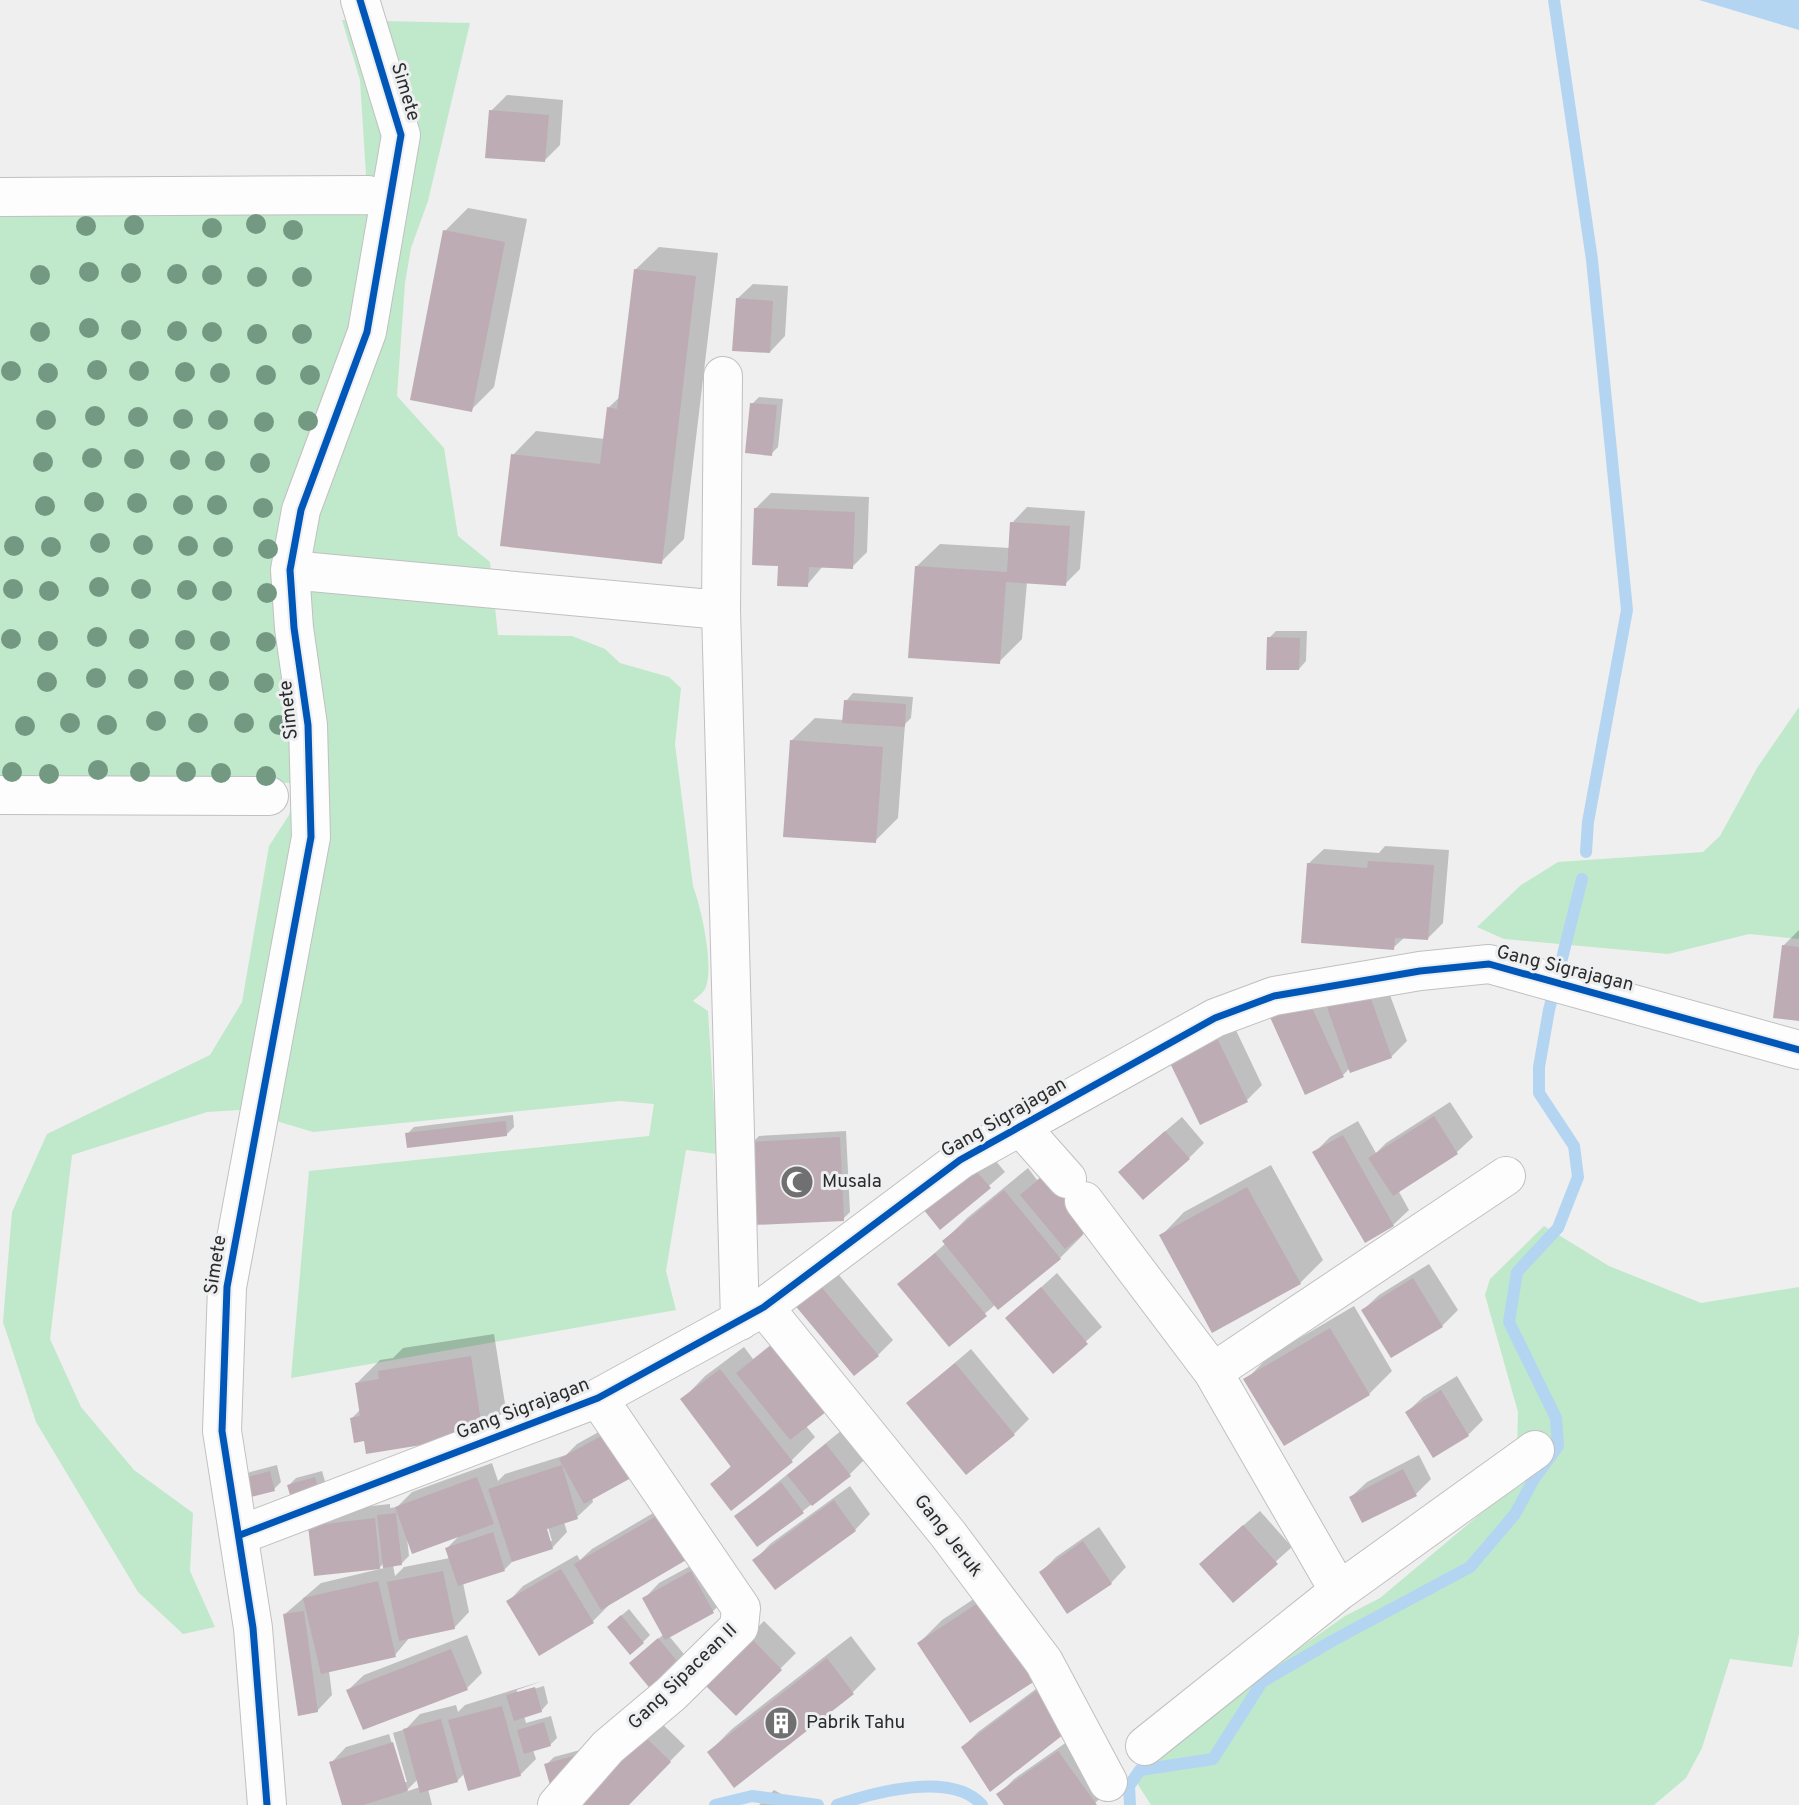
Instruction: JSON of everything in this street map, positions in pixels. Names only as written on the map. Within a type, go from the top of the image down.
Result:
[{"type":"street","name":"Simete","points":[[267,1805],[253,1628],[222,1431],[227,1287],[311,837],[308,725],[294,628],[290,570],[301,510],[367,332],[401,135],[360,0]]},
{"type":"street","points":[[0,197],[368,195]]},
{"type":"street","points":[[723,376],[721,610],[752,1314]]},
{"type":"street","points":[[290,570],[721,610]]},
{"type":"street","points":[[0,795],[269,796]]},
{"type":"street","name":"Gang Sigrajagan","points":[[240,1535],[598,1398],[752,1314],[960,1160],[1215,1018],[1274,996],[1420,971],[1489,964],[1799,1050]]},
{"type":"street","points":[[1020,1126],[1076,1190],[1213,1372],[1339,1591]]},
{"type":"street","points":[[1213,1372],[1506,1176]]},
{"type":"street","name":"Gang Jeruk","points":[[752,1314],[948,1534],[1044,1662],[1108,1782]]},
{"type":"street","name":"Gang Sipacean II","points":[[557,1805],[608,1747],[671,1694],[739,1627],[741,1621],[741,1608],[598,1398]]},
{"type":"street","points":[[1145,1746],[1339,1591],[1535,1450]]},
{"type":"green space","points":[[342,20],[470,23],[428,201],[411,248],[405,283],[397,396],[444,448],[458,536],[490,562],[498,635],[572,636],[605,649],[620,663],[669,677],[681,688],[675,744],[693,886],[708,953],[708,979],[705,989],[693,1001],[708,1011],[717,1154],[686,1150],[666,1271],[676,1310],[291,1378],[309,1171],[649,1136],[654,1104],[620,1101],[313,1132],[240,1110],[207,1112],[72,1155],[50,1339],[81,1407],[134,1470],[193,1513],[190,1571],[215,1627],[183,1634],[138,1592],[36,1422],[3,1322],[12,1212],[47,1134],[210,1055],[242,1002],[269,846],[289,815],[299,783],[0,782],[0,207],[368,207],[360,80]]},
{"type":"green space","points":[[1799,707],[1799,939],[1749,934],[1668,954],[1504,939],[1477,927],[1521,885],[1558,862],[1703,852],[1720,836],[1757,768]]},
{"type":"green space","points":[[1544,1226],[1609,1266],[1701,1303],[1799,1287],[1799,1634],[1792,1667],[1730,1659],[1702,1748],[1686,1778],[1654,1805],[1151,1805],[1135,1780],[1262,1669],[1281,1661],[1345,1616],[1380,1598],[1516,1484],[1518,1412],[1485,1295],[1490,1279]]},
{"type":"water","points":[[1699,0],[1799,0],[1799,30]]},
{"type":"building","points":[[489,110],[549,115],[545,162],[485,158]]},
{"type":"building","points":[[443,230],[505,242],[472,412],[410,400]]},
{"type":"building","points":[[634,269],[696,276],[662,564],[500,546],[511,454],[600,464],[607,407],[617,409]]},
{"type":"building","points":[[736,298],[773,301],[770,353],[732,351]]},
{"type":"building","points":[[750,403],[777,405],[772,456],[745,453]]},
{"type":"building","points":[[754,508],[855,512],[853,569],[809,567],[808,587],[777,586],[778,566],[752,565]]},
{"type":"building","points":[[1010,522],[1070,526],[1066,586],[1006,582],[1000,664],[908,658],[915,566],[1007,572]]},
{"type":"building","points":[[1267,637],[1300,638],[1299,670],[1266,670]]},
{"type":"building","points":[[844,700],[906,704],[905,727],[842,723]]},
{"type":"building","points":[[790,740],[883,747],[876,843],[783,837]]},
{"type":"building","points":[[1368,861],[1434,865],[1428,940],[1395,938],[1394,950],[1301,943],[1307,863],[1367,868]]},
{"type":"building","points":[[1782,945],[1799,947],[1799,1021],[1773,1018]]},
{"type":"building","points":[[1369,993],[1392,1058],[1350,1073],[1327,1007]]},
{"type":"building","points":[[1307,997],[1344,1077],[1305,1095],[1269,1015]]},
{"type":"building","points":[[1217,1038],[1248,1102],[1200,1125],[1169,1061]]},
{"type":"building","points":[[1434,1116],[1458,1154],[1393,1196],[1368,1158]]},
{"type":"building","points":[[506,1121],[507,1136],[407,1148],[405,1133]]},
{"type":"building","points":[[1165,1131],[1190,1159],[1143,1200],[1118,1172]]},
{"type":"building","points":[[1343,1135],[1394,1226],[1365,1243],[1312,1152]]},
{"type":"building","name":"Musala","points":[[840,1137],[844,1221],[754,1225],[750,1142]]},
{"type":"building","points":[[969,1163],[991,1188],[940,1230],[919,1204]]},
{"type":"building","points":[[1044,1175],[1089,1229],[1065,1249],[1020,1195]]},
{"type":"building","points":[[1247,1187],[1301,1284],[1212,1333],[1159,1235]]},
{"type":"building","points":[[1004,1190],[1061,1259],[998,1310],[942,1241]]},
{"type":"building","points":[[935,1253],[987,1316],[949,1347],[897,1284]]},
{"type":"building","points":[[1413,1278],[1443,1327],[1391,1358],[1361,1310]]},
{"type":"building","points":[[818,1283],[879,1356],[854,1376],[793,1303]]},
{"type":"building","points":[[1041,1287],[1088,1344],[1053,1374],[1005,1318]]},
{"type":"building","points":[[1330,1328],[1370,1395],[1284,1446],[1243,1379]]},
{"type":"building","points":[[777,1341],[831,1408],[790,1440],[736,1373]]},
{"type":"building","points":[[471,1356],[483,1435],[366,1454],[364,1441],[354,1443],[350,1418],[360,1416],[355,1383],[379,1379],[378,1371]]},
{"type":"building","points":[[955,1363],[1015,1435],[966,1475],[906,1403]]},
{"type":"building","points":[[720,1369],[793,1462],[731,1511],[710,1484],[731,1467],[680,1399]]},
{"type":"building","points":[[1441,1390],[1469,1436],[1433,1458],[1405,1412]]},
{"type":"building","points":[[616,1428],[640,1473],[584,1504],[559,1459]]},
{"type":"building","points":[[826,1444],[851,1476],[812,1506],[787,1475]]},
{"type":"building","points":[[562,1465],[578,1519],[547,1529],[553,1549],[512,1562],[488,1489]]},
{"type":"building","points":[[1403,1469],[1417,1496],[1362,1523],[1349,1497]]},
{"type":"building","points":[[270,1471],[275,1491],[247,1498],[241,1479]]},
{"type":"building","points":[[315,1477],[321,1497],[293,1505],[287,1485]]},
{"type":"building","points":[[477,1477],[494,1524],[412,1554],[395,1507]]},
{"type":"building","points":[[781,1482],[804,1513],[757,1547],[734,1516]]},
{"type":"building","points":[[834,1500],[856,1531],[775,1590],[752,1560]]},
{"type":"building","points":[[667,1510],[693,1556],[601,1610],[574,1564]]},
{"type":"building","points":[[396,1513],[402,1565],[383,1568],[377,1515]]},
{"type":"building","points":[[375,1518],[380,1569],[314,1576],[308,1526]]},
{"type":"building","points":[[1243,1525],[1278,1564],[1233,1603],[1199,1564]]},
{"type":"building","points":[[493,1532],[505,1571],[458,1586],[445,1548]]},
{"type":"building","points":[[1083,1541],[1112,1584],[1067,1614],[1039,1572]]},
{"type":"building","points":[[561,1569],[594,1623],[539,1656],[506,1601]]},
{"type":"building","points":[[443,1571],[455,1629],[399,1641],[387,1582]]},
{"type":"building","points":[[691,1571],[714,1613],[665,1640],[642,1598]]},
{"type":"building","points":[[378,1581],[396,1657],[321,1674],[303,1598]]},
{"type":"building","points":[[981,1601],[1035,1681],[970,1723],[917,1643]]},
{"type":"building","points":[[304,1611],[318,1712],[298,1716],[283,1614]]},
{"type":"building","points":[[621,1615],[644,1643],[630,1655],[607,1627]]},
{"type":"building","points":[[748,1635],[782,1670],[736,1716],[701,1681]]},
{"type":"building","points":[[658,1638],[682,1667],[652,1691],[629,1663]]},
{"type":"building","points":[[451,1649],[468,1690],[363,1730],[346,1690]]},
{"type":"building","name":"Pabrik Tahu","points":[[827,1658],[854,1694],[734,1788],[707,1752]]},
{"type":"building","points":[[535,1687],[542,1712],[514,1721],[506,1695]]},
{"type":"building","points":[[1036,1691],[1068,1731],[990,1792],[961,1747]]},
{"type":"building","points":[[502,1706],[521,1776],[468,1791],[448,1720]]},
{"type":"building","points":[[441,1719],[458,1782],[420,1793],[403,1729]]},
{"type":"building","points":[[544,1722],[551,1746],[524,1754],[517,1730]]},
{"type":"building","points":[[638,1730],[671,1762],[629,1805],[564,1805]]},
{"type":"building","points":[[393,1742],[408,1791],[363,1805],[342,1805],[329,1762]]},
{"type":"building","points":[[1058,1751],[1097,1805],[1004,1805],[996,1794]]},
{"type":"building","points":[[573,1756],[579,1777],[550,1785],[544,1764]]},
{"type":"waterway","points":[[1554,0],[1592,260],[1627,610],[1588,822],[1586,852]]},
{"type":"waterway","points":[[1130,1805],[1129,1786],[1140,1770],[1213,1759],[1262,1682],[1470,1567],[1515,1514],[1534,1479],[1558,1446],[1556,1418],[1509,1322],[1517,1272],[1558,1228],[1578,1177],[1574,1146],[1539,1093],[1539,1067],[1549,1010],[1582,879]]},
{"type":"waterway","points":[[837,1805],[912,1787],[952,1789],[969,1795],[982,1805]]},
{"type":"waterway","points":[[715,1805],[752,1796],[818,1805]]},
{"type":"cycle path","points":[[267,1805],[253,1628],[222,1431],[227,1287],[311,837],[308,725],[294,628],[290,570],[301,510],[367,332],[401,135],[360,0]]},
{"type":"cycle path","points":[[240,1535],[598,1398],[764,1307],[960,1160],[1215,1018],[1274,996],[1420,971],[1489,964],[1799,1050]]},
{"type":"place","name":"Musala","points":[[797,1182]]},
{"type":"place","name":"Pabrik Tahu","points":[[781,1723]]}]
